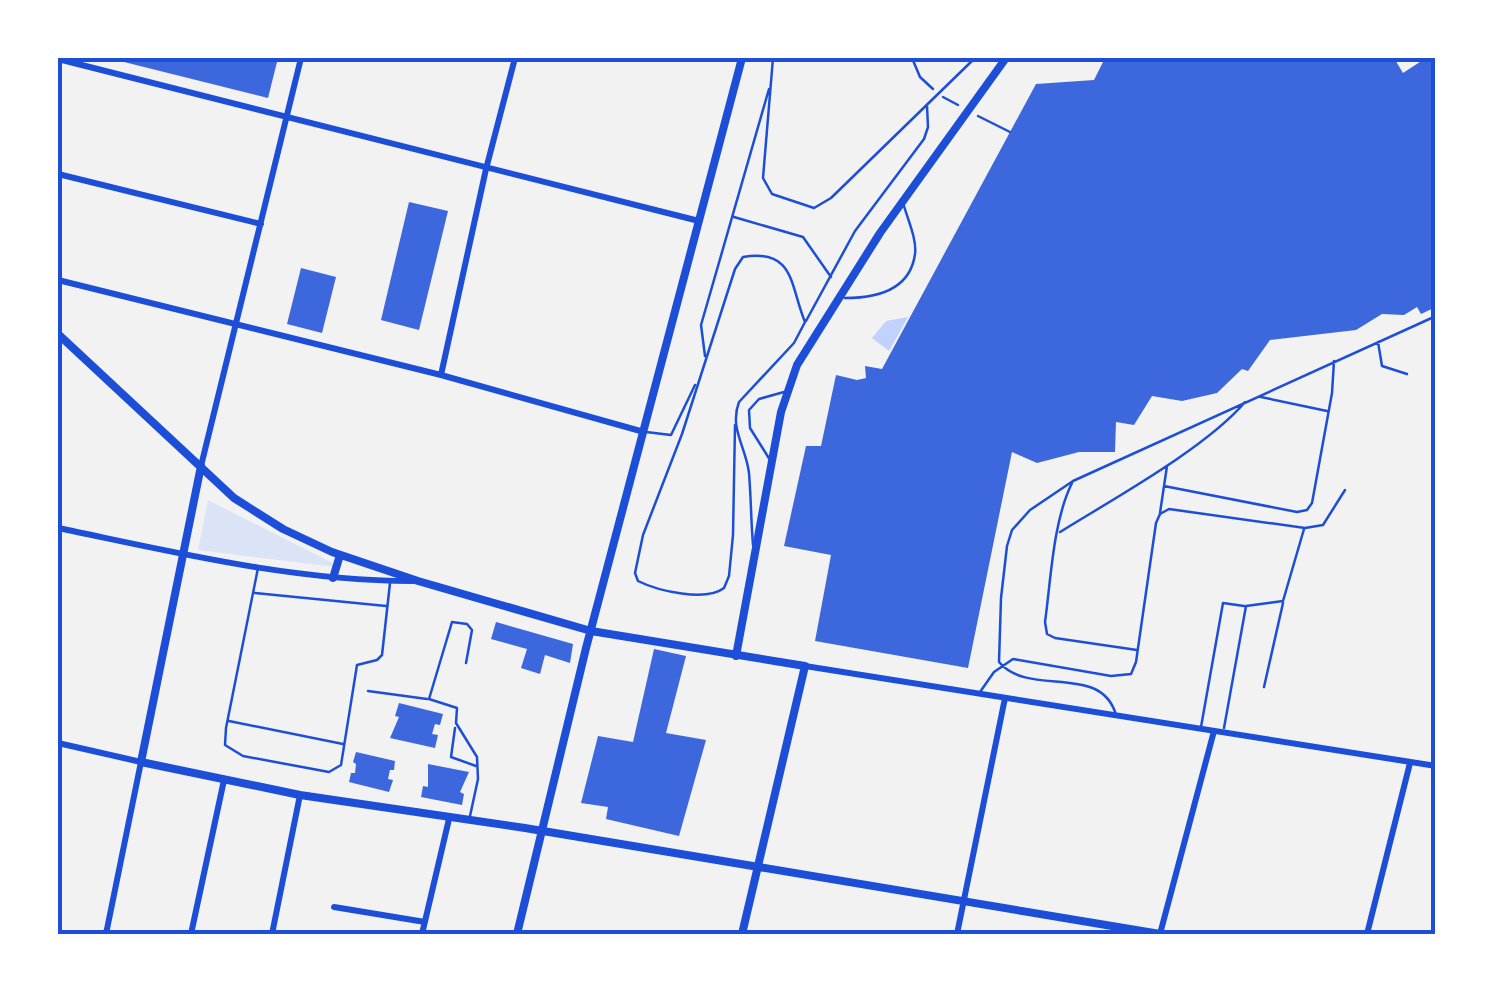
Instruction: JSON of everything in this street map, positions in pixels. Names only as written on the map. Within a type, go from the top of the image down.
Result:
[{"type":"street","points":[[106,934],[201,466],[301,58]]},
{"type":"street","points":[[440,375],[515,58]]},
{"type":"street","points":[[518,934],[590,631],[742,58]]},
{"type":"street","points":[[736,656],[771,461],[786,391],[797,365],[903,200],[1006,58]]},
{"type":"street","points":[[58,60],[699,221]]},
{"type":"street","points":[[58,174],[261,224]]},
{"type":"street","points":[[58,280],[440,375],[644,432]]},
{"type":"street","points":[[58,334],[234,498],[258,515],[340,555],[418,581],[590,631],[1436,766]]},
{"type":"street","points":[[58,528],[182,554],[333,578],[418,581]]},
{"type":"street","points":[[333,578],[340,555]]},
{"type":"street","points":[[742,934],[804,666]]},
{"type":"street","points":[[958,934],[1005,698]]},
{"type":"street","points":[[58,743],[300,795],[542,831],[757,870],[1160,934],[1219,732]]},
{"type":"street","points":[[1366,934],[1410,762]]},
{"type":"street","points":[[191,934],[224,780]]},
{"type":"street","points":[[272,934],[300,795]]},
{"type":"street","points":[[422,934],[449,819]]},
{"type":"street","points":[[334,907],[425,922]]},
{"type":"lane","points":[[773,58],[763,156],[765,185],[772,194],[809,207],[826,203],[974,59]]},
{"type":"lane","points":[[706,358],[701,325],[771,81]]},
{"type":"lane","points":[[806,322],[788,270],[781,261],[743,257],[735,269],[638,556],[638,582],[680,591],[720,592],[730,567],[739,402],[794,344],[806,322],[830,277],[855,231],[924,138],[930,116],[927,104]]},
{"type":"lane","points":[[838,298],[875,298],[894,288],[910,272],[916,251],[903,200]]},
{"type":"lane","points":[[733,217],[803,237],[830,277]]},
{"type":"lane","points":[[1116,715],[1102,691],[1021,676],[1008,672],[999,662],[1001,598],[1012,530],[1030,510],[1073,482],[1436,316]]},
{"type":"lane","points":[[1377,341],[1382,366],[1407,374]]},
{"type":"lane","points":[[1164,486],[1298,512],[1307,510],[1312,503],[1334,361]]},
{"type":"lane","points":[[644,432],[672,435],[698,381]]},
{"type":"lane","points":[[771,461],[750,428],[749,410],[759,399],[786,391]]},
{"type":"lane","points":[[1260,397],[1328,411]]},
{"type":"lane","points":[[1059,533],[1168,464],[1233,417],[1246,401]]},
{"type":"lane","points":[[735,426],[747,458],[754,557]]},
{"type":"lane","points":[[980,694],[994,672],[1014,658],[1123,676],[1131,674],[1168,464]]},
{"type":"lane","points":[[1073,482],[1064,498],[1044,622],[1047,634],[1138,650]]},
{"type":"lane","points":[[1160,514],[1180,509],[1305,528],[1323,525],[1345,490]]},
{"type":"lane","points":[[1264,687],[1305,528]]},
{"type":"lane","points":[[258,566],[225,745],[243,756],[330,772],[341,765],[355,670],[361,662],[382,655],[390,581]]},
{"type":"lane","points":[[253,593],[388,606]]},
{"type":"lane","points":[[1201,729],[1223,603],[1246,606],[1283,602]]},
{"type":"lane","points":[[1219,732],[1246,606]]},
{"type":"lane","points":[[429,699],[452,622],[467,624],[472,630],[466,662]]},
{"type":"lane","points":[[368,691],[429,699],[458,708],[451,758],[477,766]]},
{"type":"lane","points":[[227,720],[344,744]]},
{"type":"lane","points":[[456,723],[477,758],[478,779],[469,821]]},
{"type":"path","points":[[912,58],[920,77],[942,97],[958,105]]},
{"type":"path","points":[[973,113],[1010,132]]},
{"type":"shaded area","points":[[208,500],[343,568],[198,550]]},
{"type":"water","points":[[908,317],[889,351],[872,338],[886,321]]},
{"type":"building","points":[[108,58],[278,58],[268,98]]},
{"type":"building","points":[[1105,58],[1394,58],[1403,73],[1431,58],[1436,64],[1436,307],[1421,314],[1417,307],[1404,315],[1382,314],[1356,330],[1270,340],[1248,371],[1242,369],[1217,393],[1182,401],[1152,396],[1134,425],[1116,422],[1115,452],[1079,452],[1037,463],[1012,452],[968,668],[815,641],[831,555],[784,546],[806,446],[821,446],[836,375],[857,380],[866,378],[865,366],[882,369],[1036,84],[1094,80]]},
{"type":"building","points":[[409,202],[448,211],[419,330],[381,320]]},
{"type":"building","points":[[301,268],[336,277],[322,333],[287,324]]},
{"type":"building","points":[[496,622],[573,644],[570,663],[545,655],[540,674],[521,668],[527,649],[491,639]]},
{"type":"building","points":[[654,649],[686,656],[666,733],[706,740],[679,836],[606,819],[608,807],[581,803],[598,736],[633,742]]},
{"type":"building","points":[[399,703],[443,714],[432,734],[438,735],[435,748],[390,738],[399,717],[395,716]]},
{"type":"building","points":[[356,752],[395,761],[388,779],[393,780],[389,792],[349,782],[351,773],[355,773]]},
{"type":"building","points":[[428,764],[469,772],[460,792],[464,794],[462,805],[421,797],[423,786],[428,787]]}]
